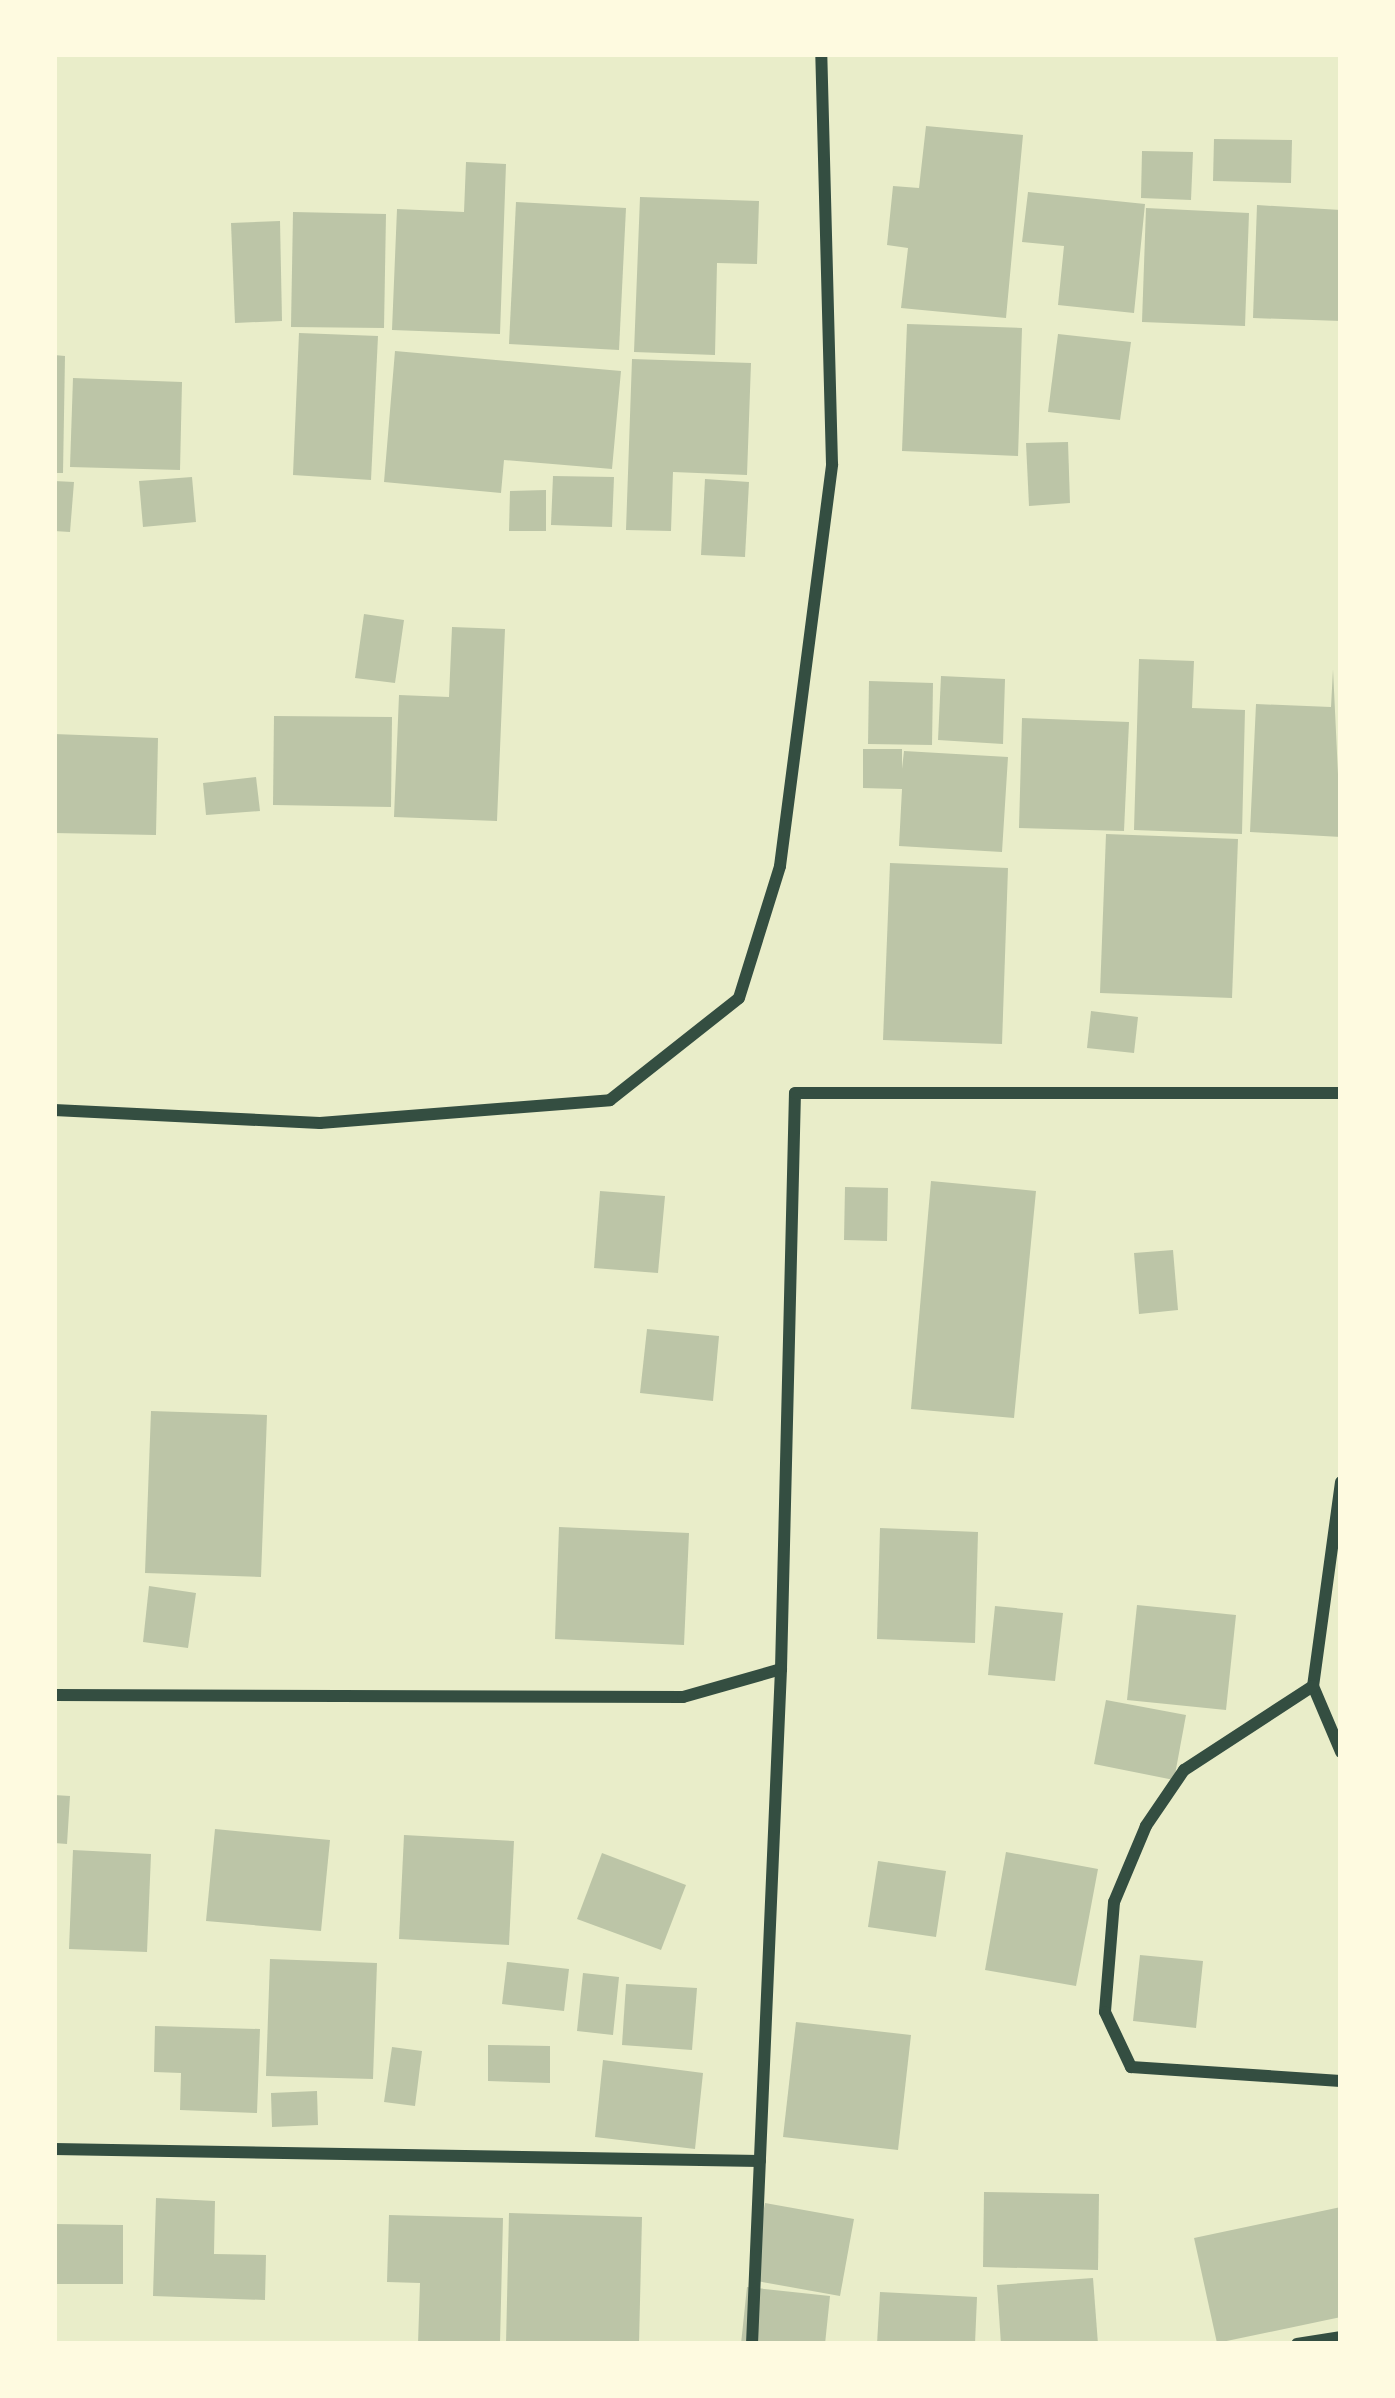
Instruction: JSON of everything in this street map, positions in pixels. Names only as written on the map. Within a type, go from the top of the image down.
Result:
[{"type":"street","points":[[54,1110],[320,1123],[610,1100],[740,998],[780,866],[832,464],[820,54]]},
{"type":"street","points":[[752,2344],[781,1669],[795,1093],[1341,1093]]},
{"type":"street","points":[[1341,1482],[1313,1685],[1341,1752]]},
{"type":"street","points":[[54,1695],[683,1697],[781,1669]]},
{"type":"street","points":[[1313,1685],[1184,1770],[1146,1826],[1114,1902],[1105,2012],[1131,2067],[1341,2081]]},
{"type":"street","points":[[54,2149],[760,2161]]},
{"type":"street","points":[[1297,2344],[1341,2337]]},
{"type":"building","points":[[926,126],[1023,135],[1006,318],[901,308],[908,248],[887,245],[893,186],[919,188]]},
{"type":"building","points":[[1214,139],[1292,140],[1291,183],[1213,181]]},
{"type":"building","points":[[1142,151],[1193,152],[1191,200],[1141,198]]},
{"type":"building","points":[[466,162],[506,164],[500,334],[392,330],[397,209],[464,212]]},
{"type":"building","points":[[1028,192],[1145,204],[1134,313],[1058,305],[1064,246],[1022,242]]},
{"type":"building","points":[[640,197],[759,201],[757,264],[717,263],[715,355],[634,352]]},
{"type":"building","points":[[516,202],[626,208],[619,350],[509,344]]},
{"type":"building","points":[[1257,205],[1341,210],[1341,321],[1253,318]]},
{"type":"building","points":[[1146,208],[1249,213],[1245,326],[1142,322]]},
{"type":"building","points":[[293,212],[386,214],[384,328],[291,327]]},
{"type":"building","points":[[280,221],[282,321],[235,323],[231,223]]},
{"type":"building","points":[[907,324],[1022,328],[1018,456],[902,451]]},
{"type":"building","points":[[299,333],[378,336],[371,480],[293,475]]},
{"type":"building","points":[[1058,334],[1131,342],[1120,420],[1048,412]]},
{"type":"building","points":[[395,351],[621,371],[612,469],[504,460],[501,493],[384,482]]},
{"type":"building","points":[[54,355],[65,356],[63,473],[54,473]]},
{"type":"building","points":[[632,359],[751,363],[747,475],[673,472],[671,531],[626,530]]},
{"type":"building","points":[[73,378],[182,382],[180,470],[70,467]]},
{"type":"building","points":[[1068,442],[1070,503],[1029,506],[1026,443]]},
{"type":"building","points":[[553,476],[614,477],[612,527],[551,525]]},
{"type":"building","points":[[192,477],[196,522],[143,527],[139,481]]},
{"type":"building","points":[[705,479],[749,482],[745,557],[701,555]]},
{"type":"building","points":[[54,481],[74,482],[70,532],[54,531]]},
{"type":"building","points":[[546,490],[546,531],[509,531],[510,491]]},
{"type":"building","points":[[364,614],[404,620],[395,683],[355,678]]},
{"type":"building","points":[[452,627],[505,629],[497,821],[394,817],[399,695],[449,697]]},
{"type":"building","points":[[1139,659],[1194,661],[1192,708],[1245,710],[1242,834],[1134,830]]},
{"type":"building","points":[[1333,669],[1341,837],[1250,832],[1256,704],[1331,707]]},
{"type":"building","points":[[941,676],[1005,679],[1003,744],[938,740]]},
{"type":"building","points":[[869,681],[933,683],[932,745],[868,744]]},
{"type":"building","points":[[274,716],[392,717],[391,807],[273,805]]},
{"type":"building","points":[[1022,718],[1129,722],[1124,831],[1019,828]]},
{"type":"building","points":[[54,734],[158,738],[156,835],[54,833]]},
{"type":"building","points":[[863,749],[902,749],[902,769],[904,751],[1008,757],[1002,852],[899,846],[902,789],[863,788]]},
{"type":"building","points":[[256,777],[260,811],[206,815],[203,783]]},
{"type":"building","points":[[1106,834],[1238,839],[1232,998],[1100,993]]},
{"type":"building","points":[[890,863],[1008,868],[1002,1044],[883,1040]]},
{"type":"building","points":[[1091,1011],[1138,1017],[1134,1053],[1087,1048]]},
{"type":"building","points":[[931,1181],[1036,1191],[1014,1418],[911,1409]]},
{"type":"building","points":[[845,1187],[888,1188],[887,1241],[844,1240]]},
{"type":"building","points":[[600,1191],[665,1196],[658,1273],[594,1268]]},
{"type":"building","points":[[1173,1250],[1178,1310],[1139,1314],[1134,1253]]},
{"type":"building","points":[[647,1329],[719,1336],[713,1401],[640,1393]]},
{"type":"building","points":[[151,1411],[267,1415],[261,1577],[145,1573]]},
{"type":"building","points":[[559,1527],[689,1533],[684,1645],[555,1639]]},
{"type":"building","points":[[880,1528],[978,1532],[975,1643],[877,1639]]},
{"type":"building","points":[[149,1586],[196,1593],[188,1648],[143,1642]]},
{"type":"building","points":[[1137,1605],[1236,1615],[1226,1710],[1127,1700]]},
{"type":"building","points":[[995,1606],[1063,1613],[1055,1681],[988,1675]]},
{"type":"building","points":[[1106,1700],[1186,1715],[1174,1780],[1094,1764]]},
{"type":"building","points":[[54,1795],[70,1796],[67,1844],[54,1843]]},
{"type":"building","points":[[215,1829],[330,1840],[321,1931],[206,1921]]},
{"type":"building","points":[[404,1835],[514,1841],[509,1945],[399,1939]]},
{"type":"building","points":[[73,1850],[151,1854],[147,1952],[69,1949]]},
{"type":"building","points":[[1006,1852],[1098,1869],[1076,1986],[985,1970]]},
{"type":"building","points":[[602,1853],[686,1885],[661,1950],[577,1919]]},
{"type":"building","points":[[878,1861],[946,1871],[936,1937],[868,1927]]},
{"type":"building","points":[[1140,1955],[1203,1961],[1196,2028],[1133,2021]]},
{"type":"building","points":[[270,1959],[377,1963],[373,2079],[266,2076]]},
{"type":"building","points":[[507,1962],[569,1969],[564,2011],[502,2004]]},
{"type":"building","points":[[583,1973],[619,1977],[613,2035],[577,2031]]},
{"type":"building","points":[[626,1984],[697,1988],[692,2050],[622,2045]]},
{"type":"building","points":[[796,2022],[911,2035],[898,2150],[783,2137]]},
{"type":"building","points":[[155,2026],[260,2029],[257,2113],[180,2110],[181,2073],[154,2072]]},
{"type":"building","points":[[488,2045],[550,2046],[550,2083],[488,2081]]},
{"type":"building","points":[[392,2047],[422,2051],[415,2106],[384,2102]]},
{"type":"building","points":[[603,2060],[703,2073],[695,2149],[595,2137]]},
{"type":"building","points":[[317,2091],[318,2125],[272,2127],[271,2093]]},
{"type":"building","points":[[984,2192],[1099,2194],[1098,2270],[983,2267]]},
{"type":"building","points":[[156,2198],[215,2201],[214,2254],[266,2255],[265,2300],[153,2296]]},
{"type":"building","points":[[765,2203],[854,2219],[840,2296],[751,2280]]},
{"type":"building","points":[[1341,2207],[1341,2317],[1217,2343],[1194,2238]]},
{"type":"building","points":[[509,2213],[642,2217],[639,2344],[506,2344]]},
{"type":"building","points":[[389,2215],[503,2218],[500,2344],[418,2344],[420,2283],[387,2282]]},
{"type":"building","points":[[54,2224],[123,2225],[123,2284],[54,2284]]},
{"type":"building","points":[[1093,2278],[1098,2344],[1001,2344],[997,2285]]},
{"type":"building","points":[[747,2287],[830,2296],[825,2344],[741,2344]]},
{"type":"building","points":[[880,2292],[977,2297],[975,2344],[877,2344]]}]
